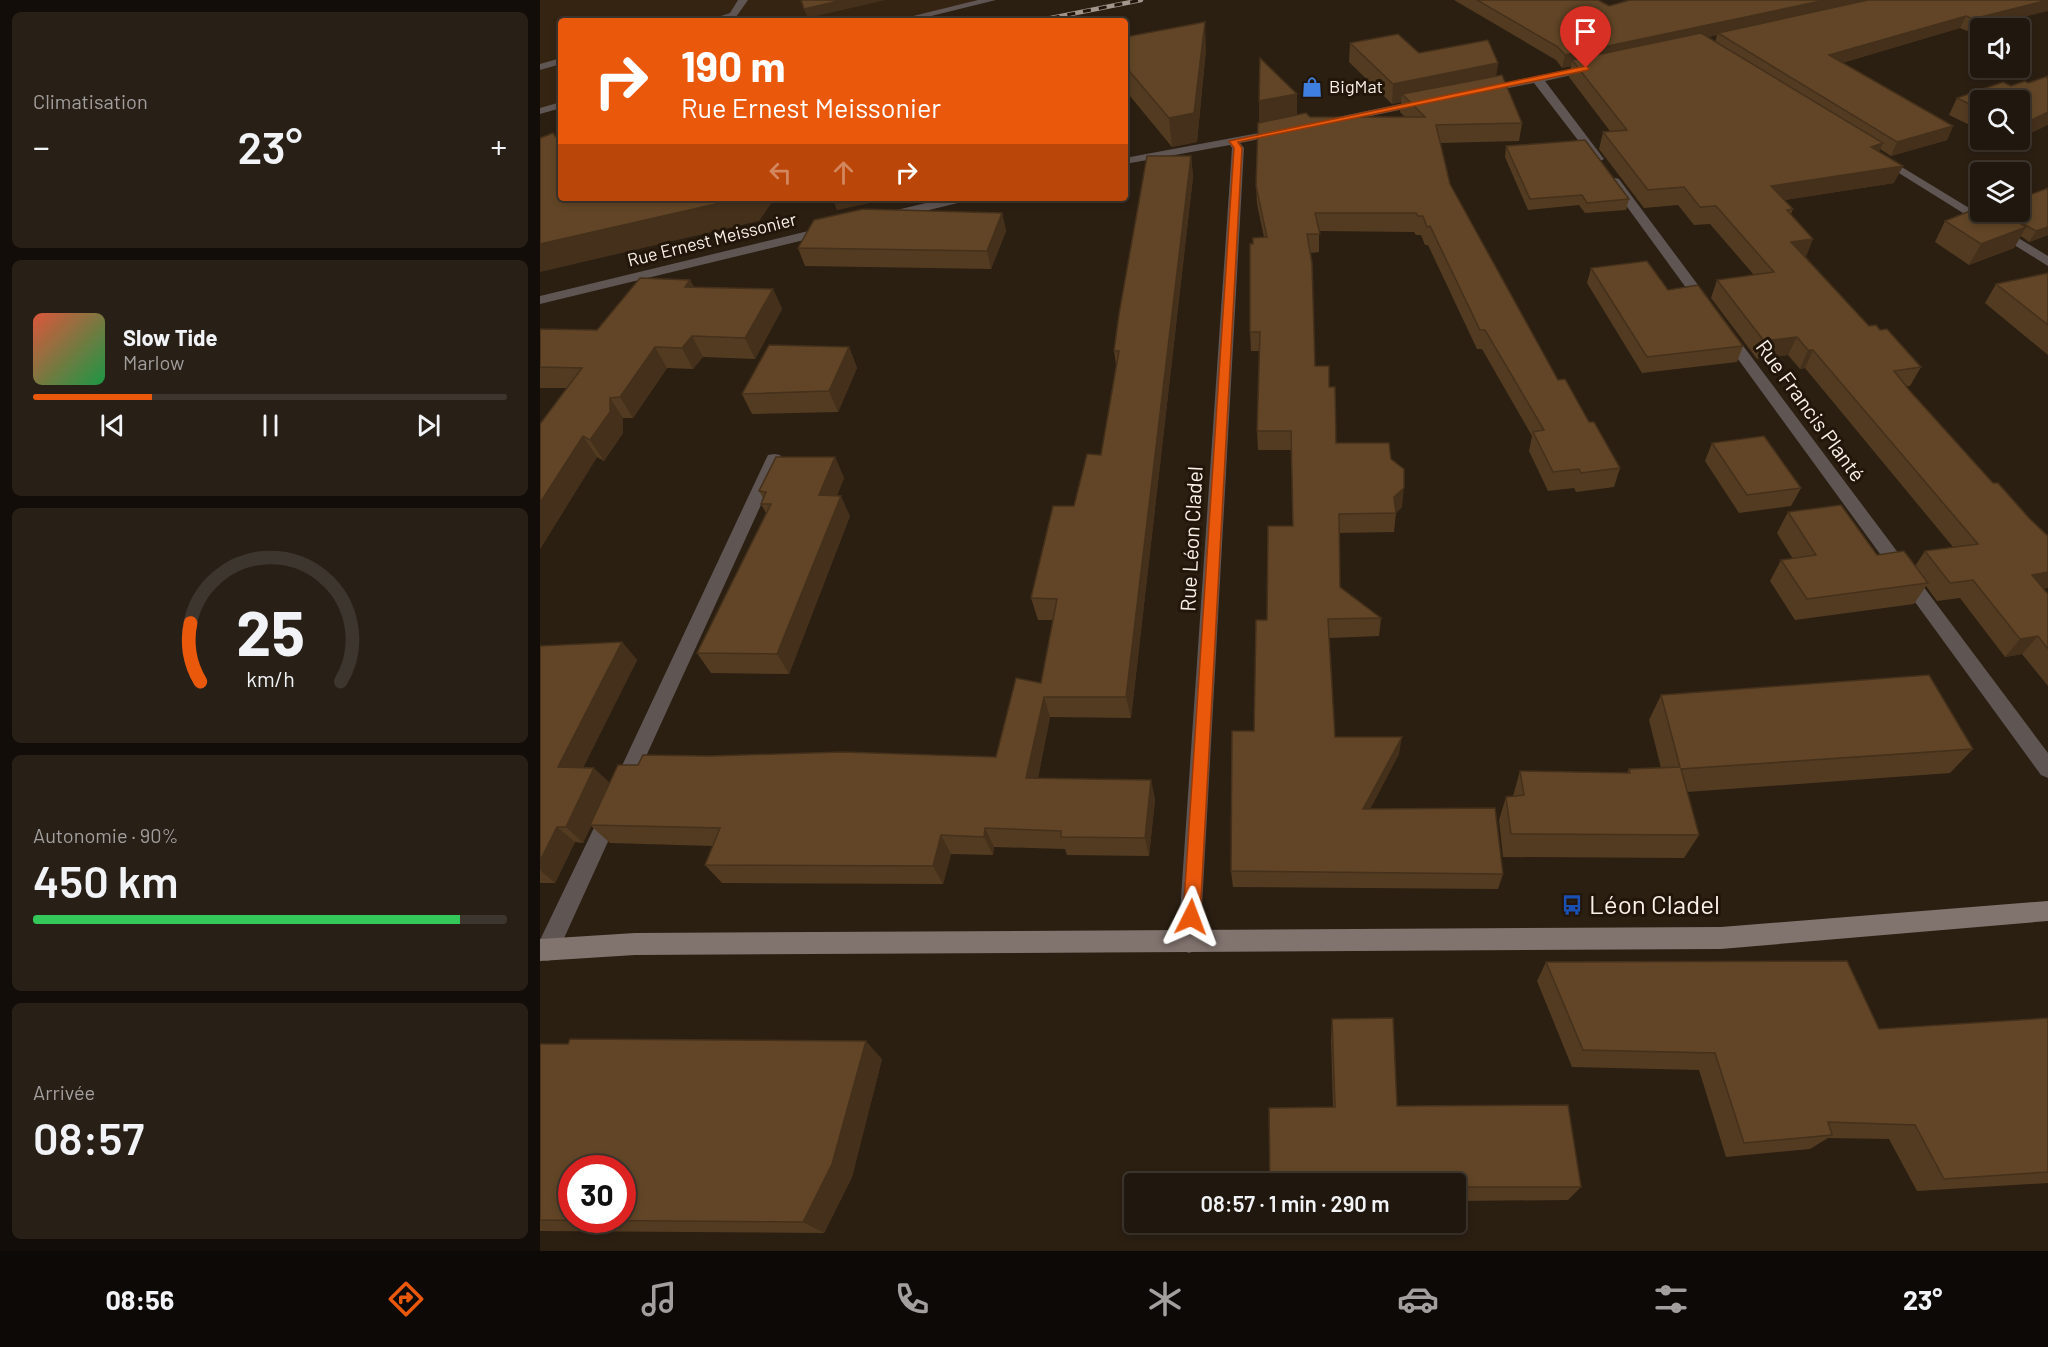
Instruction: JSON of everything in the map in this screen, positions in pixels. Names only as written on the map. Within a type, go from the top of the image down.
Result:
[{"type":"main road","points":[[544,950],[635,944],[1721,938],[2048,911]]},
{"type":"street","points":[[722,18],[734,15],[743,0]]},
{"type":"street","points":[[911,18],[991,0]]},
{"type":"street","points":[[540,67],[557,62]]},
{"type":"street","points":[[1470,93],[1610,63]]},
{"type":"street","name":"Rue Francis Planté","points":[[1536,79],[1543,84],[2048,769]]},
{"type":"street","points":[[1315,125],[1437,100]]},
{"type":"street","points":[[540,111],[558,106]]},
{"type":"street","points":[[1128,160],[1291,129]]},
{"type":"street","name":"Rue Léon Cladel","points":[[1189,942],[1238,148],[1233,141]]},
{"type":"street","points":[[1869,150],[2048,262]]},
{"type":"street","points":[[871,220],[950,201]]},
{"type":"street","name":"Rue Ernest Meissonier","points":[[540,300],[837,228]]},
{"type":"street","points":[[544,950],[774,459]]},
{"type":"shaded area","points":[[540,0],[991,0],[911,18],[558,18],[558,106],[540,111]]},
{"type":"building","points":[[801,0],[843,0],[804,9]]},
{"type":"building","points":[[1477,0],[1598,0],[1609,6],[1630,0],[1826,0],[1565,55],[1558,47]]},
{"type":"building","points":[[1868,0],[2048,0],[1977,18],[1966,16],[1829,55],[1953,126],[1897,142],[1718,33]]},
{"type":"building","points":[[1205,22],[1194,113],[1169,118],[1128,70],[1128,36]]},
{"type":"building","points":[[1701,33],[1883,143],[1871,147],[1903,166],[1771,186],[1793,209],[1787,210],[1813,239],[1791,242],[1869,326],[1876,325],[1880,330],[1887,329],[1921,367],[1894,371],[1993,483],[1998,483],[2048,536],[2048,572],[2032,575],[2048,594],[2048,649],[2038,636],[2020,639],[1973,580],[1950,583],[1925,551],[1978,544],[1813,350],[1808,350],[1797,337],[1764,341],[1717,280],[1774,272],[1716,206],[1700,207],[1684,187],[1648,190],[1603,132],[1627,130],[1572,60]]},
{"type":"building","points":[[1398,34],[1419,53],[1488,40],[1498,63],[1393,84],[1350,43]]},
{"type":"building","points":[[1260,58],[1297,94],[1259,101]]},
{"type":"building","points":[[1502,75],[1522,123],[1436,125],[1450,184],[1558,380],[1565,379],[1589,422],[1594,422],[1620,468],[1581,473],[1579,469],[1553,472],[1533,432],[1544,430],[1485,330],[1480,330],[1423,216],[1418,216],[1416,213],[1315,213],[1320,234],[1307,234],[1312,263],[1315,366],[1329,366],[1329,387],[1335,387],[1336,443],[1389,443],[1391,459],[1404,469],[1404,488],[1394,497],[1396,513],[1339,514],[1340,587],[1381,618],[1328,619],[1335,737],[1402,737],[1363,809],[1495,808],[1503,874],[1231,871],[1232,731],[1254,731],[1256,620],[1267,620],[1268,526],[1293,526],[1291,431],[1257,431],[1260,332],[1250,332],[1250,244],[1253,244],[1253,238],[1267,237],[1256,186],[1258,123],[1306,113],[1310,117],[1425,117],[1402,94]]},
{"type":"building","points":[[2048,76],[2048,112],[2030,121],[2030,90],[1980,90],[2003,82],[2011,86],[2025,81],[2028,83]]},
{"type":"building","points":[[1970,93],[1970,104],[1957,98]]},
{"type":"building","points":[[553,133],[558,136],[558,201],[729,201],[540,244],[540,138]]},
{"type":"building","points":[[1585,140],[1629,199],[1587,203],[1582,195],[1530,199],[1506,146]]},
{"type":"building","points":[[1147,156],[1191,156],[1126,697],[1044,697],[1026,778],[1151,780],[1145,838],[1061,837],[1061,831],[985,828],[984,837],[941,835],[933,866],[705,865],[720,828],[590,825],[618,765],[638,765],[643,755],[710,756],[842,752],[996,757],[1016,678],[1041,683],[1057,599],[1031,598],[1053,506],[1074,506],[1087,454],[1101,455],[1119,351],[1114,351],[1119,314]]},
{"type":"building","points":[[2048,188],[2048,227],[2036,231],[2020,222],[2030,222],[2030,195]]},
{"type":"building","points":[[863,209],[1002,213],[987,251],[798,248],[814,220]]},
{"type":"building","points":[[1970,211],[1970,222],[2018,222],[2026,227],[1981,244],[1945,221]]},
{"type":"building","points":[[1647,261],[1668,290],[1698,285],[1743,346],[1647,357],[1591,268]]},
{"type":"building","points":[[2048,273],[2048,325],[1996,284]]},
{"type":"building","points":[[640,278],[690,280],[685,287],[773,289],[745,338],[692,336],[682,348],[655,347],[620,397],[610,398],[610,412],[590,440],[583,436],[540,503],[540,424],[582,368],[540,367],[540,329],[597,330]]},
{"type":"building","points":[[769,345],[849,347],[829,391],[742,394]]},
{"type":"building","points":[[1764,436],[1801,488],[1747,495],[1712,443]]},
{"type":"building","points":[[776,457],[835,457],[819,495],[841,496],[777,654],[697,653],[771,504],[761,504],[766,492],[759,491]]},
{"type":"building","points":[[1841,505],[1877,555],[1904,551],[1928,583],[1807,599],[1781,560],[1816,555],[1788,512]]},
{"type":"building","points":[[622,642],[558,767],[594,768],[566,827],[557,827],[540,861],[540,646]]},
{"type":"building","points":[[1929,675],[1973,749],[1681,769],[1699,835],[1511,834],[1506,797],[1524,795],[1520,771],[1630,773],[1629,769],[1680,767],[1661,695]]},
{"type":"building","points":[[1847,961],[1879,1029],[2048,1018],[2048,1172],[1944,1179],[1915,1125],[1828,1122],[1832,1135],[1744,1143],[1715,1053],[1583,1050],[1546,962]]},
{"type":"building","points":[[1393,1018],[1397,1106],[1568,1105],[1581,1187],[1466,1187],[1466,1173],[1270,1173],[1269,1108],[1335,1107],[1332,1019]]},
{"type":"building","points":[[570,1039],[866,1041],[832,1164],[803,1222],[636,1221],[636,1155],[558,1155],[558,1220],[540,1220],[540,1044],[568,1044]]},
{"type":"railway","points":[[1051,18],[1141,0]]},
{"type":"place","name":"BigMat","points":[[1312,87]]},
{"type":"place","name":"Léon Cladel","points":[[1572,905]]},
{"type":"route","points":[[1191,917],[1238,148],[1233,141],[1586,68]]}]
